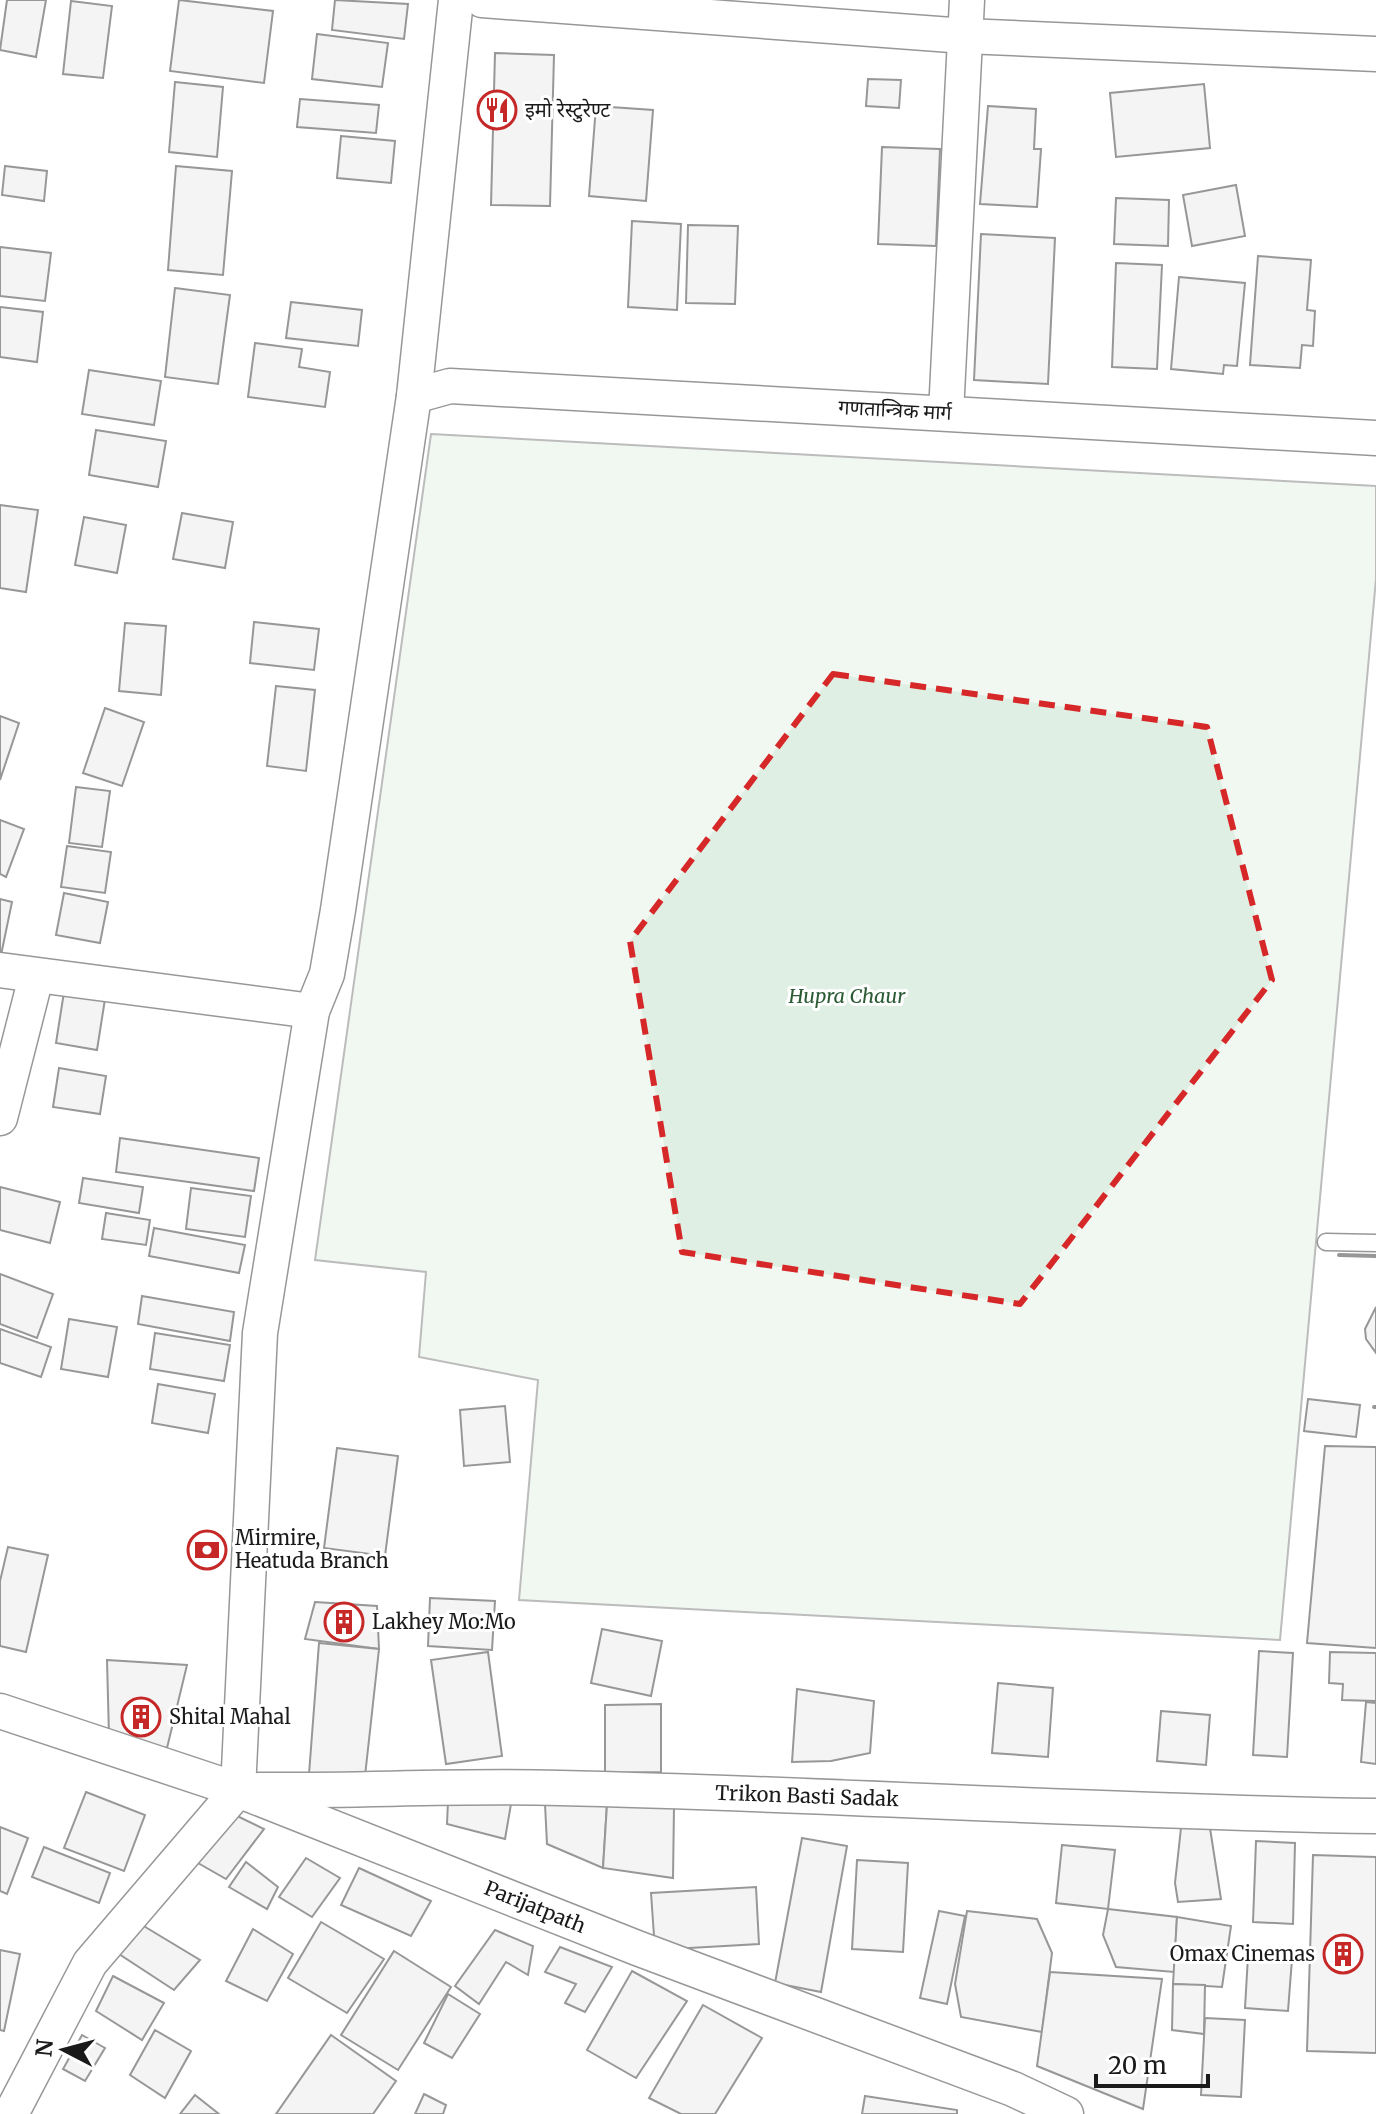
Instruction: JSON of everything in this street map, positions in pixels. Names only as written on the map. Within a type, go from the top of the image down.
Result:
[{"type":"street","points":[[11,2114],[90,1963],[238,1790],[260,1333],[312,1011],[327,974],[338,910],[414,396],[456,0]]},
{"type":"street","points":[[482,0],[965,36],[1376,54]]},
{"type":"street","points":[[946,413],[967,0]]},
{"type":"street","name":"गणतान्त्रिक मार्ग","points":[[414,396],[450,386],[1376,438]]},
{"type":"street","points":[[0,970],[312,1011]]},
{"type":"street","points":[[0,1118],[36,977]]},
{"type":"street","name":"Parijatpath","points":[[0,1711],[238,1790],[637,1948],[1007,2102],[1066,2114]]},
{"type":"street","name":"Trikon Basti Sadak","points":[[238,1790],[556,1787],[1159,1813],[1376,1816]]},
{"type":"lane","points":[[1326,1242],[1376,1243]]},
{"type":"highlighted area","points":[[833,674],[1207,727],[1272,980],[1020,1304],[682,1252],[630,941]]},
{"type":"green space","name":"Hupra Chaur","points":[[431,434],[1376,486],[1376,579],[1280,1640],[519,1600],[538,1380],[419,1357],[426,1272],[315,1260]]},
{"type":"building","points":[[7,0],[46,0],[36,57],[0,50]]},
{"type":"building","points":[[179,0],[273,11],[264,83],[170,71]]},
{"type":"building","points":[[335,0],[408,4],[404,39],[332,30]]},
{"type":"building","points":[[71,1],[112,6],[103,78],[63,74]]},
{"type":"building","points":[[317,34],[388,43],[382,87],[312,79]]},
{"type":"building","points":[[495,53],[554,55],[550,206],[491,205]]},
{"type":"building","points":[[868,79],[901,80],[899,108],[866,106]]},
{"type":"building","points":[[175,82],[223,87],[217,157],[169,152]]},
{"type":"building","points":[[1204,84],[1210,148],[1116,157],[1110,93]]},
{"type":"building","points":[[300,99],[379,105],[376,133],[297,127]]},
{"type":"building","points":[[596,106],[653,110],[646,201],[589,196]]},
{"type":"building","points":[[988,106],[1036,109],[1034,149],[1041,149],[1037,207],[980,204]]},
{"type":"building","points":[[341,136],[395,141],[391,183],[337,178]]},
{"type":"building","points":[[882,147],[940,149],[936,246],[878,244]]},
{"type":"building","points":[[5,166],[47,171],[44,201],[2,195]]},
{"type":"building","points":[[176,166],[232,171],[223,275],[168,270]]},
{"type":"building","points":[[1236,185],[1245,236],[1192,246],[1183,195]]},
{"type":"building","points":[[1116,198],[1169,200],[1168,246],[1114,244]]},
{"type":"building","points":[[632,221],[681,224],[677,310],[628,307]]},
{"type":"building","points":[[688,225],[738,226],[735,304],[686,303]]},
{"type":"building","points":[[981,234],[1055,238],[1048,384],[974,380]]},
{"type":"building","points":[[0,247],[51,253],[45,301],[0,296]]},
{"type":"building","points":[[1258,256],[1311,260],[1307,310],[1315,311],[1313,346],[1302,345],[1300,368],[1250,365]]},
{"type":"building","points":[[1116,263],[1162,265],[1157,369],[1112,367]]},
{"type":"building","points":[[1179,277],[1245,283],[1237,366],[1224,365],[1223,374],[1171,369]]},
{"type":"building","points":[[175,288],[230,295],[218,384],[165,377]]},
{"type":"building","points":[[291,302],[362,310],[358,346],[286,338]]},
{"type":"building","points":[[0,307],[43,312],[37,362],[0,357]]},
{"type":"building","points":[[255,343],[302,349],[299,367],[330,372],[325,407],[248,397]]},
{"type":"building","points":[[89,370],[161,381],[154,425],[82,414]]},
{"type":"building","points":[[96,430],[166,441],[158,487],[89,475]]},
{"type":"building","points":[[0,505],[38,510],[26,592],[0,588]]},
{"type":"building","points":[[182,513],[233,522],[225,568],[173,559]]},
{"type":"building","points":[[84,517],[126,525],[117,573],[75,565]]},
{"type":"building","points":[[254,622],[319,629],[314,670],[250,663]]},
{"type":"building","points":[[125,623],[166,626],[161,695],[119,691]]},
{"type":"building","points":[[276,686],[315,690],[306,771],[267,766]]},
{"type":"building","points":[[105,708],[144,722],[122,786],[83,773]]},
{"type":"building","points":[[0,716],[19,723],[0,780]]},
{"type":"building","points":[[76,787],[110,791],[102,847],[69,843]]},
{"type":"building","points":[[0,820],[24,829],[6,877],[0,874]]},
{"type":"building","points":[[67,846],[111,852],[105,893],[61,887]]},
{"type":"building","points":[[64,893],[108,902],[100,943],[56,935]]},
{"type":"building","points":[[0,899],[12,902],[0,960]]},
{"type":"building","points":[[64,992],[105,999],[97,1050],[56,1043]]},
{"type":"building","points":[[59,1068],[106,1076],[100,1114],[53,1107]]},
{"type":"building","points":[[120,1138],[259,1158],[254,1191],[116,1172]]},
{"type":"building","points":[[83,1178],[143,1187],[139,1213],[79,1203]]},
{"type":"building","points":[[0,1187],[60,1202],[50,1243],[0,1230]]},
{"type":"building","points":[[191,1188],[251,1196],[245,1237],[186,1229]]},
{"type":"building","points":[[106,1213],[150,1220],[146,1245],[102,1239]]},
{"type":"building","points":[[154,1228],[245,1245],[239,1273],[149,1256]]},
{"type":"building","points":[[0,1274],[53,1294],[37,1338],[0,1324]]},
{"type":"building","points":[[142,1296],[234,1312],[230,1341],[138,1324]]},
{"type":"building","points":[[1376,1307],[1376,1353],[1366,1339],[1365,1329]]},
{"type":"building","points":[[69,1319],[117,1327],[108,1377],[61,1369]]},
{"type":"building","points":[[0,1329],[51,1347],[41,1377],[0,1363]]},
{"type":"building","points":[[155,1333],[230,1345],[224,1381],[150,1369]]},
{"type":"building","points":[[158,1384],[215,1394],[208,1433],[152,1423]]},
{"type":"building","points":[[1308,1399],[1360,1405],[1356,1437],[1304,1431]]},
{"type":"building","points":[[505,1406],[510,1462],[464,1466],[460,1410]]},
{"type":"building","points":[[1325,1446],[1376,1447],[1376,1648],[1307,1643]]},
{"type":"building","points":[[337,1448],[398,1456],[385,1556],[324,1548]]},
{"type":"building","points":[[8,1547],[48,1555],[26,1652],[0,1646],[0,1581]]},
{"type":"building","points":[[430,1598],[495,1601],[492,1650],[428,1646]]},
{"type":"building","name":"Lakhey Mo:Mo","points":[[315,1602],[377,1606],[379,1649],[305,1639]]},
{"type":"building","points":[[602,1629],[662,1641],[651,1696],[591,1683]]},
{"type":"building","points":[[319,1643],[379,1649],[365,1776],[309,1774]]},
{"type":"building","points":[[1259,1651],[1293,1653],[1287,1757],[1253,1755]]},
{"type":"building","points":[[488,1652],[502,1756],[446,1764],[431,1660]]},
{"type":"building","points":[[1330,1652],[1376,1653],[1376,1701],[1342,1700],[1343,1684],[1329,1683]]},
{"type":"building","name":"Shital Mahal","points":[[107,1660],[187,1665],[167,1748],[109,1736]]},
{"type":"building","points":[[998,1683],[1053,1688],[1048,1757],[992,1753]]},
{"type":"building","points":[[797,1689],[874,1701],[870,1753],[831,1761],[792,1762]]},
{"type":"building","points":[[1366,1702],[1376,1703],[1376,1764],[1361,1762]]},
{"type":"building","points":[[661,1704],[661,1772],[605,1773],[605,1705]]},
{"type":"building","points":[[1161,1711],[1210,1715],[1206,1765],[1157,1761]]},
{"type":"building","points":[[86,1792],[145,1815],[124,1871],[64,1848]]},
{"type":"building","points":[[448,1801],[511,1804],[505,1839],[447,1824]]},
{"type":"building","points":[[545,1804],[607,1804],[603,1868],[547,1844]]},
{"type":"building","points":[[607,1804],[674,1807],[673,1878],[603,1868]]},
{"type":"building","points":[[233,1814],[264,1829],[226,1879],[198,1863]]},
{"type":"building","points":[[0,1827],[28,1838],[7,1894],[0,1891]]},
{"type":"building","points":[[1181,1828],[1210,1828],[1221,1899],[1178,1902],[1175,1883]]},
{"type":"building","points":[[802,1838],[847,1846],[821,1992],[775,1983]]},
{"type":"building","points":[[1256,1841],[1295,1843],[1293,1924],[1253,1922]]},
{"type":"building","points":[[1062,1845],[1115,1850],[1108,1909],[1056,1903]]},
{"type":"building","points":[[44,1847],[110,1873],[99,1903],[32,1877]]},
{"type":"building","name":"Omax Cinemas","points":[[1313,1855],[1376,1857],[1376,2053],[1307,2051]]},
{"type":"building","points":[[306,1858],[340,1878],[312,1917],[279,1897]]},
{"type":"building","points":[[857,1860],[908,1863],[903,1952],[852,1949]]},
{"type":"building","points":[[246,1862],[278,1887],[267,1909],[229,1887]]},
{"type":"building","points":[[359,1868],[431,1901],[411,1936],[341,1905]]},
{"type":"building","points":[[756,1887],[759,1944],[655,1950],[651,1893]]},
{"type":"building","points":[[1108,1909],[1177,1917],[1174,1972],[1116,1967],[1103,1935]]},
{"type":"building","points":[[939,1911],[965,1916],[947,2004],[920,1998]]},
{"type":"building","points":[[967,1911],[1037,1919],[1052,1953],[1042,2032],[961,2017],[955,1984]]},
{"type":"building","points":[[1177,1917],[1231,1926],[1222,1987],[1173,1984]]},
{"type":"building","points":[[321,1922],[384,1959],[347,2013],[288,1978]]},
{"type":"building","points":[[142,1925],[200,1960],[174,1990],[119,1954]]},
{"type":"building","points":[[253,1929],[293,1954],[267,2001],[226,1981]]},
{"type":"building","points":[[495,1930],[533,1946],[528,1975],[506,1962],[479,2004],[455,1986]]},
{"type":"building","points":[[560,1947],[612,1967],[585,2012],[565,2003],[576,1984],[545,1972]]},
{"type":"building","points":[[0,1950],[20,1954],[4,2031],[0,2030]]},
{"type":"building","points":[[394,1951],[451,1987],[398,2070],[341,2035]]},
{"type":"building","points":[[1248,1956],[1292,1959],[1288,2011],[1245,2008]]},
{"type":"building","points":[[632,1971],[687,2001],[636,2078],[587,2050]]},
{"type":"building","points":[[1050,1972],[1162,1979],[1143,2109],[1037,2066]]},
{"type":"building","points":[[113,1976],[164,2003],[142,2040],[96,2011]]},
{"type":"building","points":[[1173,1984],[1205,1985],[1204,2034],[1172,2030]]},
{"type":"building","points":[[448,1994],[480,2014],[452,2058],[424,2043]]},
{"type":"building","points":[[703,2005],[762,2038],[715,2114],[681,2114],[649,2098]]},
{"type":"building","points":[[1205,2018],[1245,2020],[1241,2097],[1201,2095]]},
{"type":"building","points":[[155,2030],[191,2051],[165,2098],[130,2075]]},
{"type":"building","points":[[82,2035],[105,2048],[85,2081],[63,2069]]},
{"type":"building","points":[[331,2035],[396,2081],[373,2114],[276,2114]]},
{"type":"building","points":[[424,2094],[446,2105],[443,2114],[415,2114]]},
{"type":"building","points":[[195,2095],[219,2114],[180,2114]]},
{"type":"building","points":[[865,2096],[957,2110],[957,2114],[862,2114]]},
{"type":"wall","points":[[1339,1255],[1376,1256]]},
{"type":"place","name":"इमो रेस्टुरेण्ट","points":[[497,110]]},
{"type":"place","name":"Mirmire, Heatuda Branch","points":[[207,1550]]},
{"type":"place","name":"Lakhey Mo:Mo","points":[[344,1622]]},
{"type":"place","name":"Shital Mahal","points":[[141,1717]]},
{"type":"place","name":"Omax Cinemas","points":[[1343,1954]]}]
